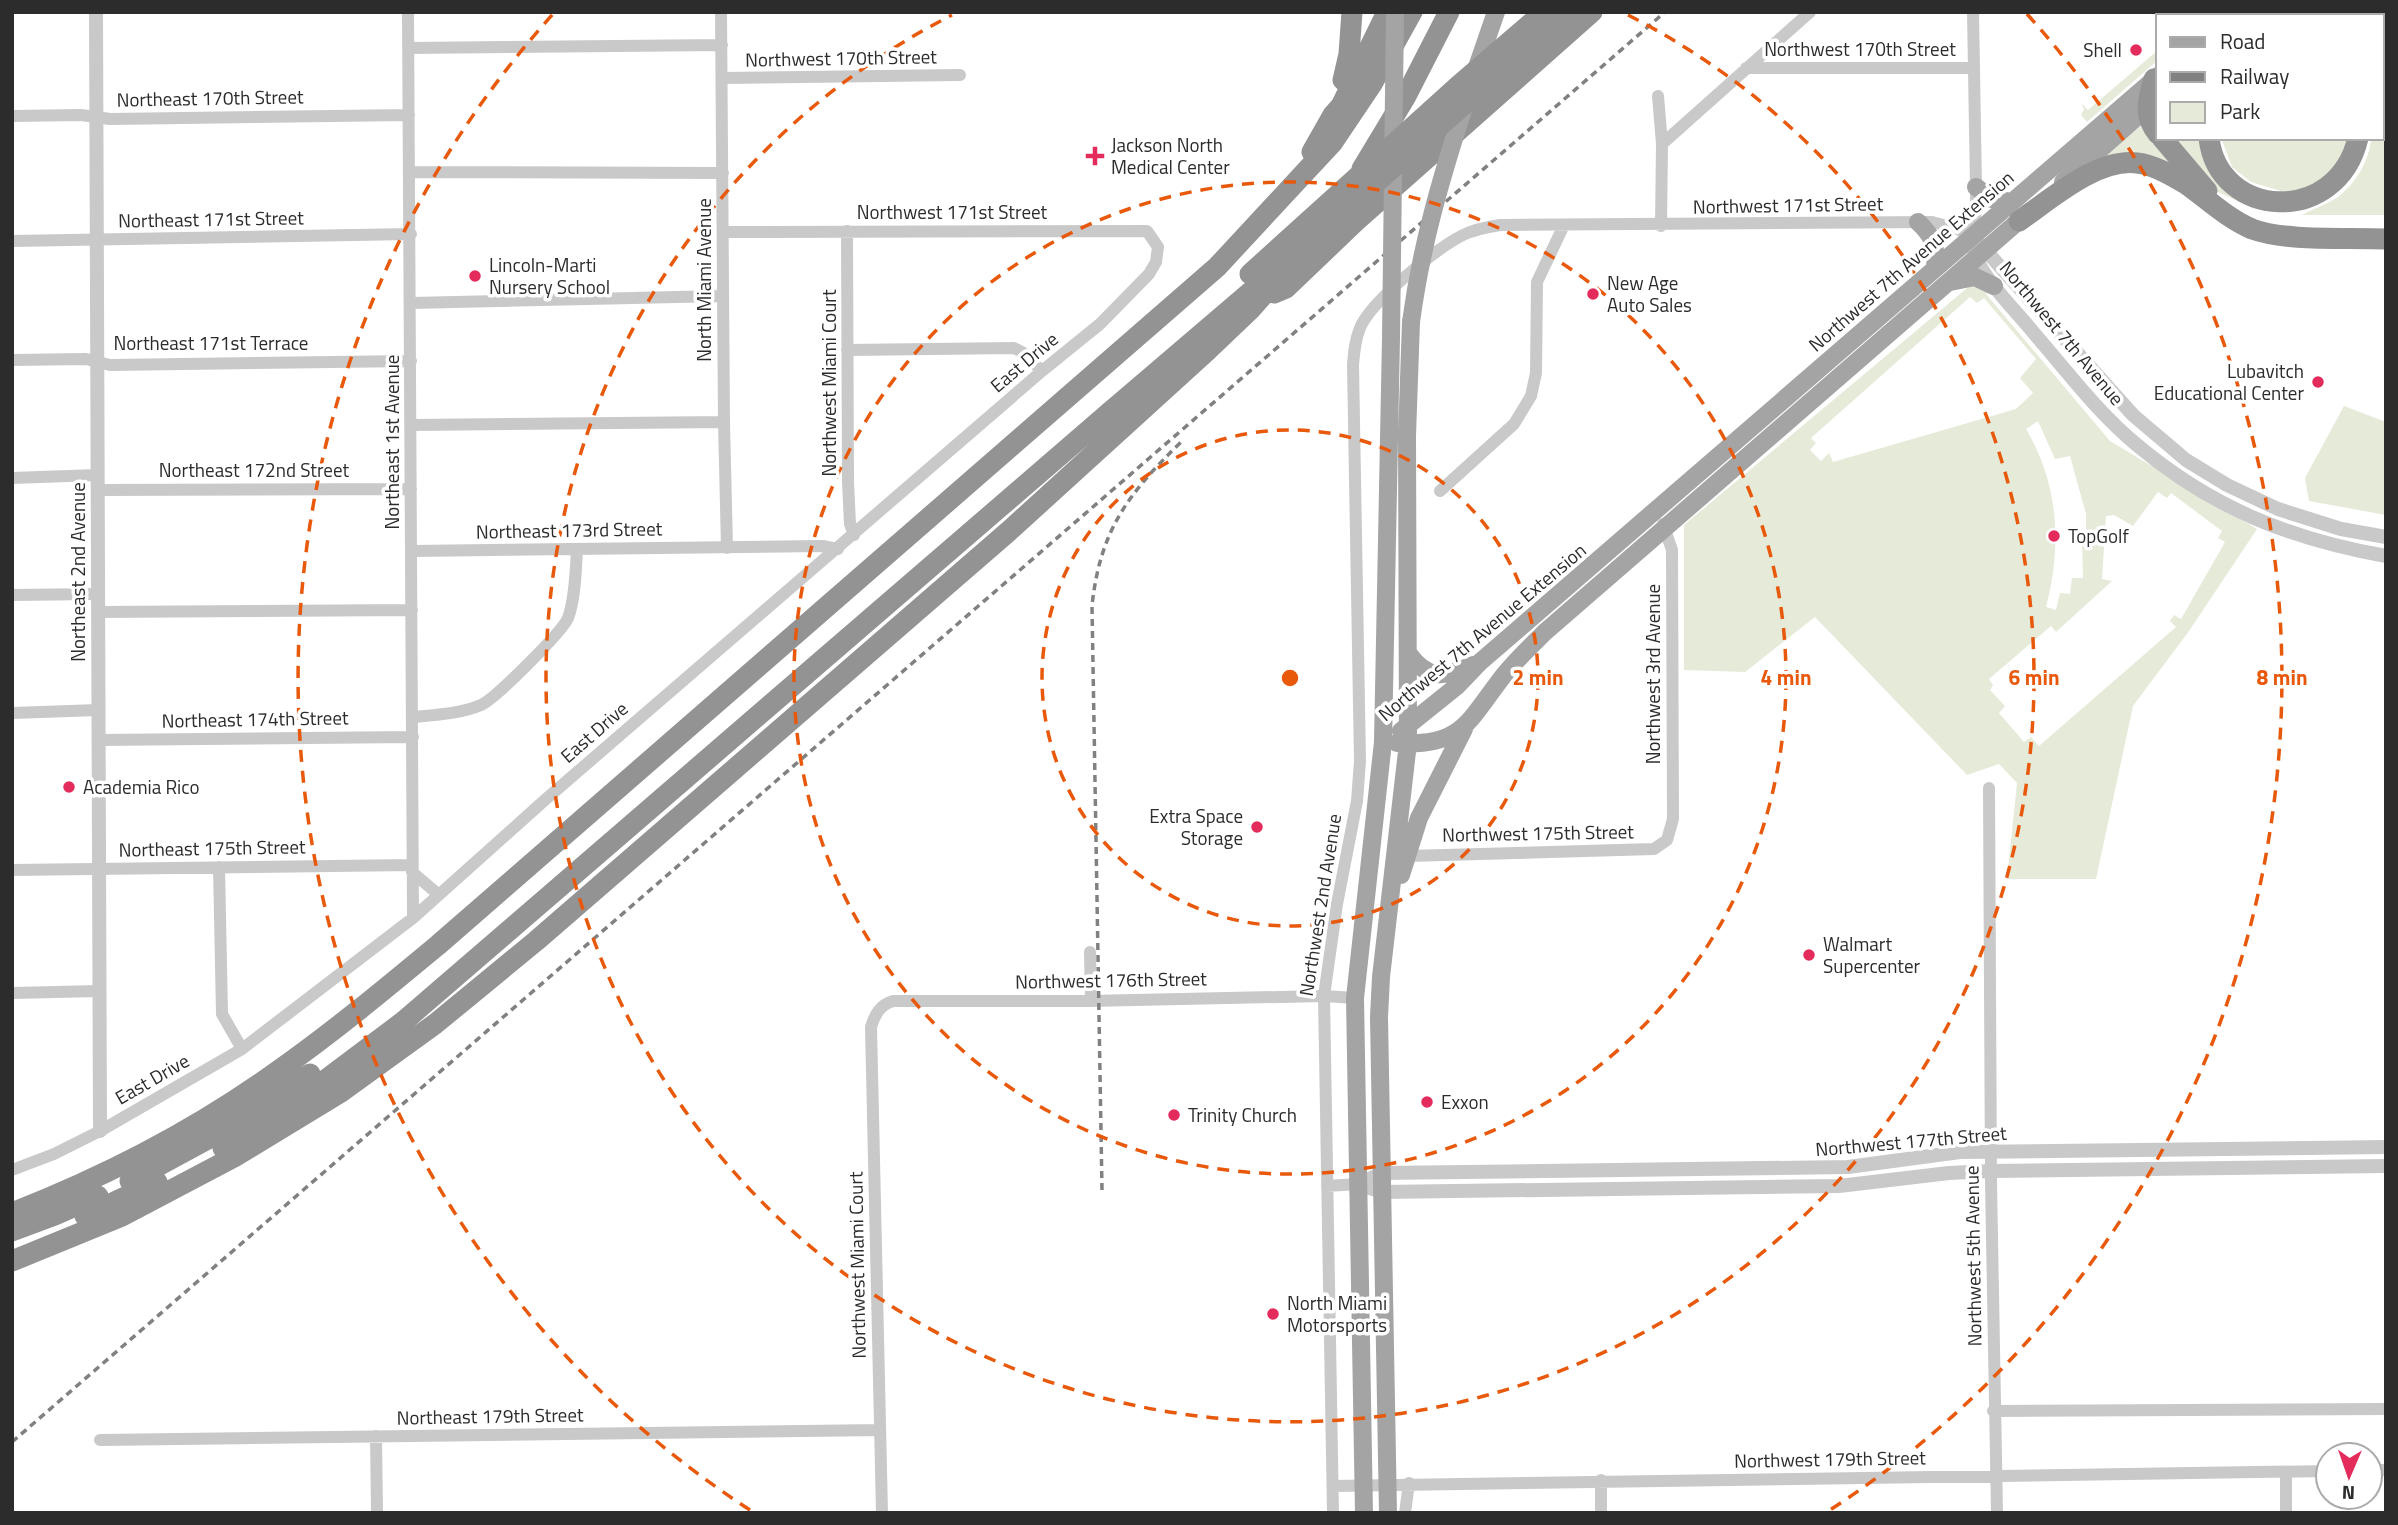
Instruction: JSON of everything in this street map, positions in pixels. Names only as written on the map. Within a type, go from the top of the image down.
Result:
[{"type":"highway","points":[[1333,115],[1349,54],[1352,12]]},
{"type":"highway","points":[[1296,184],[1317,141],[1341,106],[1387,12]]},
{"type":"highway","points":[[12,1213],[90,1181],[209,1117],[273,1075],[340,1026],[611,795],[1206,278],[1328,149],[1390,53],[1412,12]]},
{"type":"highway","points":[[12,1261],[122,1216],[234,1157],[341,1092],[435,1024],[536,941],[1009,531],[1144,410],[1260,299],[1329,217],[1355,180],[1406,96],[1449,12]]},
{"type":"highway","points":[[12,1247],[103,1209],[224,1147],[358,1057],[414,1013],[579,873],[1106,408],[1544,12]]},
{"type":"highway","points":[[1510,85],[1562,12]]},
{"type":"highway","points":[[12,1231],[55,1215],[134,1179],[215,1135],[349,1047],[454,963],[760,697],[1309,242],[1568,12]]},
{"type":"highway","points":[[1260,299],[1286,288],[1355,222],[1592,12]]},
{"type":"highway","points":[[2154,90],[2152,126],[2156,131]]},
{"type":"highway","points":[[2164,140],[2223,212]]},
{"type":"highway","points":[[2209,140],[2211,152],[2223,173],[2241,190],[2264,200],[2286,202],[2309,199],[2329,188],[2344,173],[2358,140]]},
{"type":"highway","points":[[2015,211],[2111,164],[2137,163],[2162,170],[2252,229],[2281,235],[2386,239]]},
{"type":"main road","name":"Northwest 2nd Avenue","points":[[1364,1513],[1355,998],[1383,741],[1395,12]]},
{"type":"main road","points":[[1388,1513],[1379,1017],[1408,735],[1406,436],[1410,322],[1429,219],[1496,12]]},
{"type":"main road","name":"Northwest 7th Avenue Extension","points":[[1383,741],[1408,735],[1434,743],[1464,729],[1506,673],[1545,632],[1981,253],[2015,211],[2154,90]]},
{"type":"main road","name":"Northwest 7th Avenue Extension","points":[[1408,735],[1479,663],[1935,267],[1971,236],[2015,211],[2154,90]]},
{"type":"main road","points":[[1976,187],[2015,211]]},
{"type":"main road","points":[[1918,222],[1933,239],[1935,267]]},
{"type":"main road","points":[[1947,283],[1975,277],[1994,286]]},
{"type":"main road","points":[[1408,653],[1421,668],[1437,674],[1454,673],[1479,663]]},
{"type":"main road","points":[[1388,915],[1426,803],[1464,729]]},
{"type":"street","name":"Northeast 2nd Avenue","points":[[96,12],[100,1131]]},
{"type":"street","name":"Northeast 1st Avenue","points":[[408,12],[413,918]]},
{"type":"street","name":"North Miami Avenue","points":[[722,12],[727,548]]},
{"type":"street","points":[[1662,144],[1810,12]]},
{"type":"street","points":[[1971,236],[1976,211],[1973,12]]},
{"type":"street","points":[[408,48],[722,45]]},
{"type":"street","name":"Northwest 170th Street","points":[[1746,68],[1974,68]]},
{"type":"street","name":"Northwest 170th Street","points":[[722,78],[960,75]]},
{"type":"street","points":[[1658,96],[1662,144],[1661,226]]},
{"type":"street","name":"Northeast 170th Street","points":[[12,116],[80,115],[110,119],[409,115]]},
{"type":"street","points":[[410,172],[723,173]]},
{"type":"street","name":"Northwest 171st Street","points":[[1354,346],[1360,326],[1373,308],[1406,277],[1447,245],[1480,228],[1500,225],[1661,226],[1932,222],[1955,228],[1971,236]]},
{"type":"street","points":[[1440,491],[1514,424],[1531,396],[1536,373],[1537,282],[1564,225]]},
{"type":"street","name":"Northwest Miami Court","points":[[847,231],[849,503],[850,524],[854,535]]},
{"type":"street","name":"Northwest 171st Street","points":[[723,232],[1147,231],[1158,247],[1156,261]]},
{"type":"street","name":"Northeast 171st Street","points":[[12,241],[411,234]]},
{"type":"street","name":"Northwest 7th Avenue","points":[[1971,236],[1994,286],[2090,399],[2137,445],[2228,506],[2275,528],[2319,542],[2386,555]]},
{"type":"street","name":"Northwest 7th Avenue","points":[[1981,253],[2133,415],[2186,460],[2227,485],[2278,509],[2341,528],[2386,537]]},
{"type":"street","name":"East Drive","points":[[12,1170],[54,1154],[100,1131],[242,1049],[413,918],[546,799],[1100,324],[1149,274],[1156,261]]},
{"type":"street","points":[[411,303],[723,296]]},
{"type":"street","name":"Northwest 2nd Avenue","points":[[1333,1513],[1324,996],[1337,904],[1357,801],[1360,761],[1354,346]]},
{"type":"street","points":[[847,349],[1014,348],[1042,371]]},
{"type":"street","name":"Northeast 171st Terrace","points":[[12,360],[86,359],[110,365],[411,361]]},
{"type":"street","points":[[412,425],[724,422]]},
{"type":"street","name":"Northeast 172nd Street","points":[[12,478],[97,483],[411,489]]},
{"type":"street","name":"Northwest 3rd Avenue","points":[[1656,511],[1665,527],[1672,550],[1673,819],[1667,841]]},
{"type":"street","name":"Northeast 173rd Street","points":[[411,551],[824,546],[838,549]]},
{"type":"street","points":[[413,717],[442,715],[483,704],[534,658],[567,619],[577,549]]},
{"type":"street","points":[[12,595],[98,594]]},
{"type":"street","points":[[97,612],[412,610]]},
{"type":"street","points":[[12,713],[98,710]]},
{"type":"street","name":"Northeast 174th Street","points":[[98,740],[413,737]]},
{"type":"street","name":"Northwest 5th Avenue","points":[[1989,788],[1993,1411],[1997,1513]]},
{"type":"street","name":"Northwest 175th Street","points":[[1407,856],[1654,849],[1667,841]]},
{"type":"street","points":[[219,867],[222,1014],[242,1049]]},
{"type":"street","name":"Northeast 175th Street","points":[[12,870],[219,867],[412,869]]},
{"type":"street","points":[[412,869],[439,895]]},
{"type":"street","points":[[1090,953],[1091,1001]]},
{"type":"street","points":[[12,993],[99,991]]},
{"type":"street","name":"Northwest 176th Street","points":[[874,1016],[887,1003],[893,1001],[1091,1001],[1324,996],[1355,998]]},
{"type":"street","name":"Northwest Miami Court","points":[[874,1016],[871,1027],[882,1513]]},
{"type":"street","name":"Northwest 177th Street","points":[[1327,1186],[1358,1184],[1382,1173],[1848,1167],[1943,1153],[2386,1147]]},
{"type":"street","name":"Northwest 177th Street","points":[[1358,1184],[1382,1192],[1839,1186],[1949,1173],[1991,1171],[2386,1166]]},
{"type":"street","points":[[1993,1411],[2386,1409]]},
{"type":"street","name":"Northeast 179th Street","points":[[100,1440],[880,1430]]},
{"type":"street","points":[[376,1436],[377,1513]]},
{"type":"street","name":"Northwest 179th Street","points":[[1333,1486],[2314,1471]]},
{"type":"street","points":[[2286,1472],[2286,1513]]},
{"type":"street","points":[[1601,1480],[1601,1513]]},
{"type":"street","points":[[1405,1513],[1409,1483]]},
{"type":"green space","points":[[2156,52],[2156,62],[2087,122],[2081,115],[2084,109],[2081,103],[2088,110]]},
{"type":"green space","points":[[2384,107],[2386,215],[2302,215],[2344,192],[2365,163],[2371,140],[2384,140]]},
{"type":"green space","points":[[2141,126],[2189,179],[2105,155]]},
{"type":"green space","points":[[2174,140],[2202,140],[2227,191],[2256,210],[2214,190]]},
{"type":"green space","points":[[2222,140],[2348,140],[2345,155],[2320,183],[2303,190],[2281,191],[2251,182],[2232,167]]},
{"type":"green space","points":[[1972,284],[1989,292],[1986,294],[2110,441],[2257,529],[2189,631],[2133,706],[2096,879],[2007,879],[2017,783],[1999,764],[1967,775],[1815,617],[1745,672],[1684,670],[1684,525]],"holes":[[[1970,297],[1977,303],[1984,298],[2036,359],[2020,378],[2033,393],[2016,409],[1833,462],[1829,453],[1821,461],[1810,450],[1816,443],[1811,438]],[[2038,421],[2055,459],[2070,456],[2086,514],[2086,531],[2082,532],[2083,578],[2072,578],[2070,594],[2060,593],[2056,610],[2046,607],[2055,539],[2051,494],[2037,450],[2026,429]],[[2158,492],[2167,498],[2171,493],[2222,531],[2218,538],[2225,542],[2181,619],[2174,615],[2170,621],[2176,627],[2039,746],[2031,737],[2024,742],[1999,713],[2005,706],[1990,690],[1993,685],[1989,679],[2051,626],[2056,632],[2112,581],[2102,579],[2106,516],[2114,515],[2133,526]]]},
{"type":"green space","points":[[2344,406],[2386,422],[2386,515],[2309,501],[2305,478]]},
{"type":"railway","points":[[12,1442],[1665,12]]},
{"type":"railway","points":[[1102,1190],[1092,606],[1102,556],[1120,515],[1146,479],[1181,442]]},
{"type":"place","name":"Shell","points":[[2136,50]]},
{"type":"place","name":"Jackson North Medical Center","points":[[1095,156]]},
{"type":"place","name":"Lincoln-Marti Nursery School","points":[[475,276]]},
{"type":"place","name":"New Age Auto Sales","points":[[1593,294]]},
{"type":"place","name":"Lubavitch Educational Center","points":[[2318,382]]},
{"type":"place","name":"TopGolf","points":[[2054,536]]},
{"type":"place","name":"Academia Rico","points":[[69,787]]},
{"type":"place","name":"Extra Space Storage","points":[[1257,827]]},
{"type":"place","name":"Walmart Supercenter","points":[[1809,955]]},
{"type":"place","name":"Exxon","points":[[1427,1102]]},
{"type":"place","name":"Trinity Church","points":[[1174,1115]]},
{"type":"place","name":"North Miami Motorsports","points":[[1273,1314]]}]
